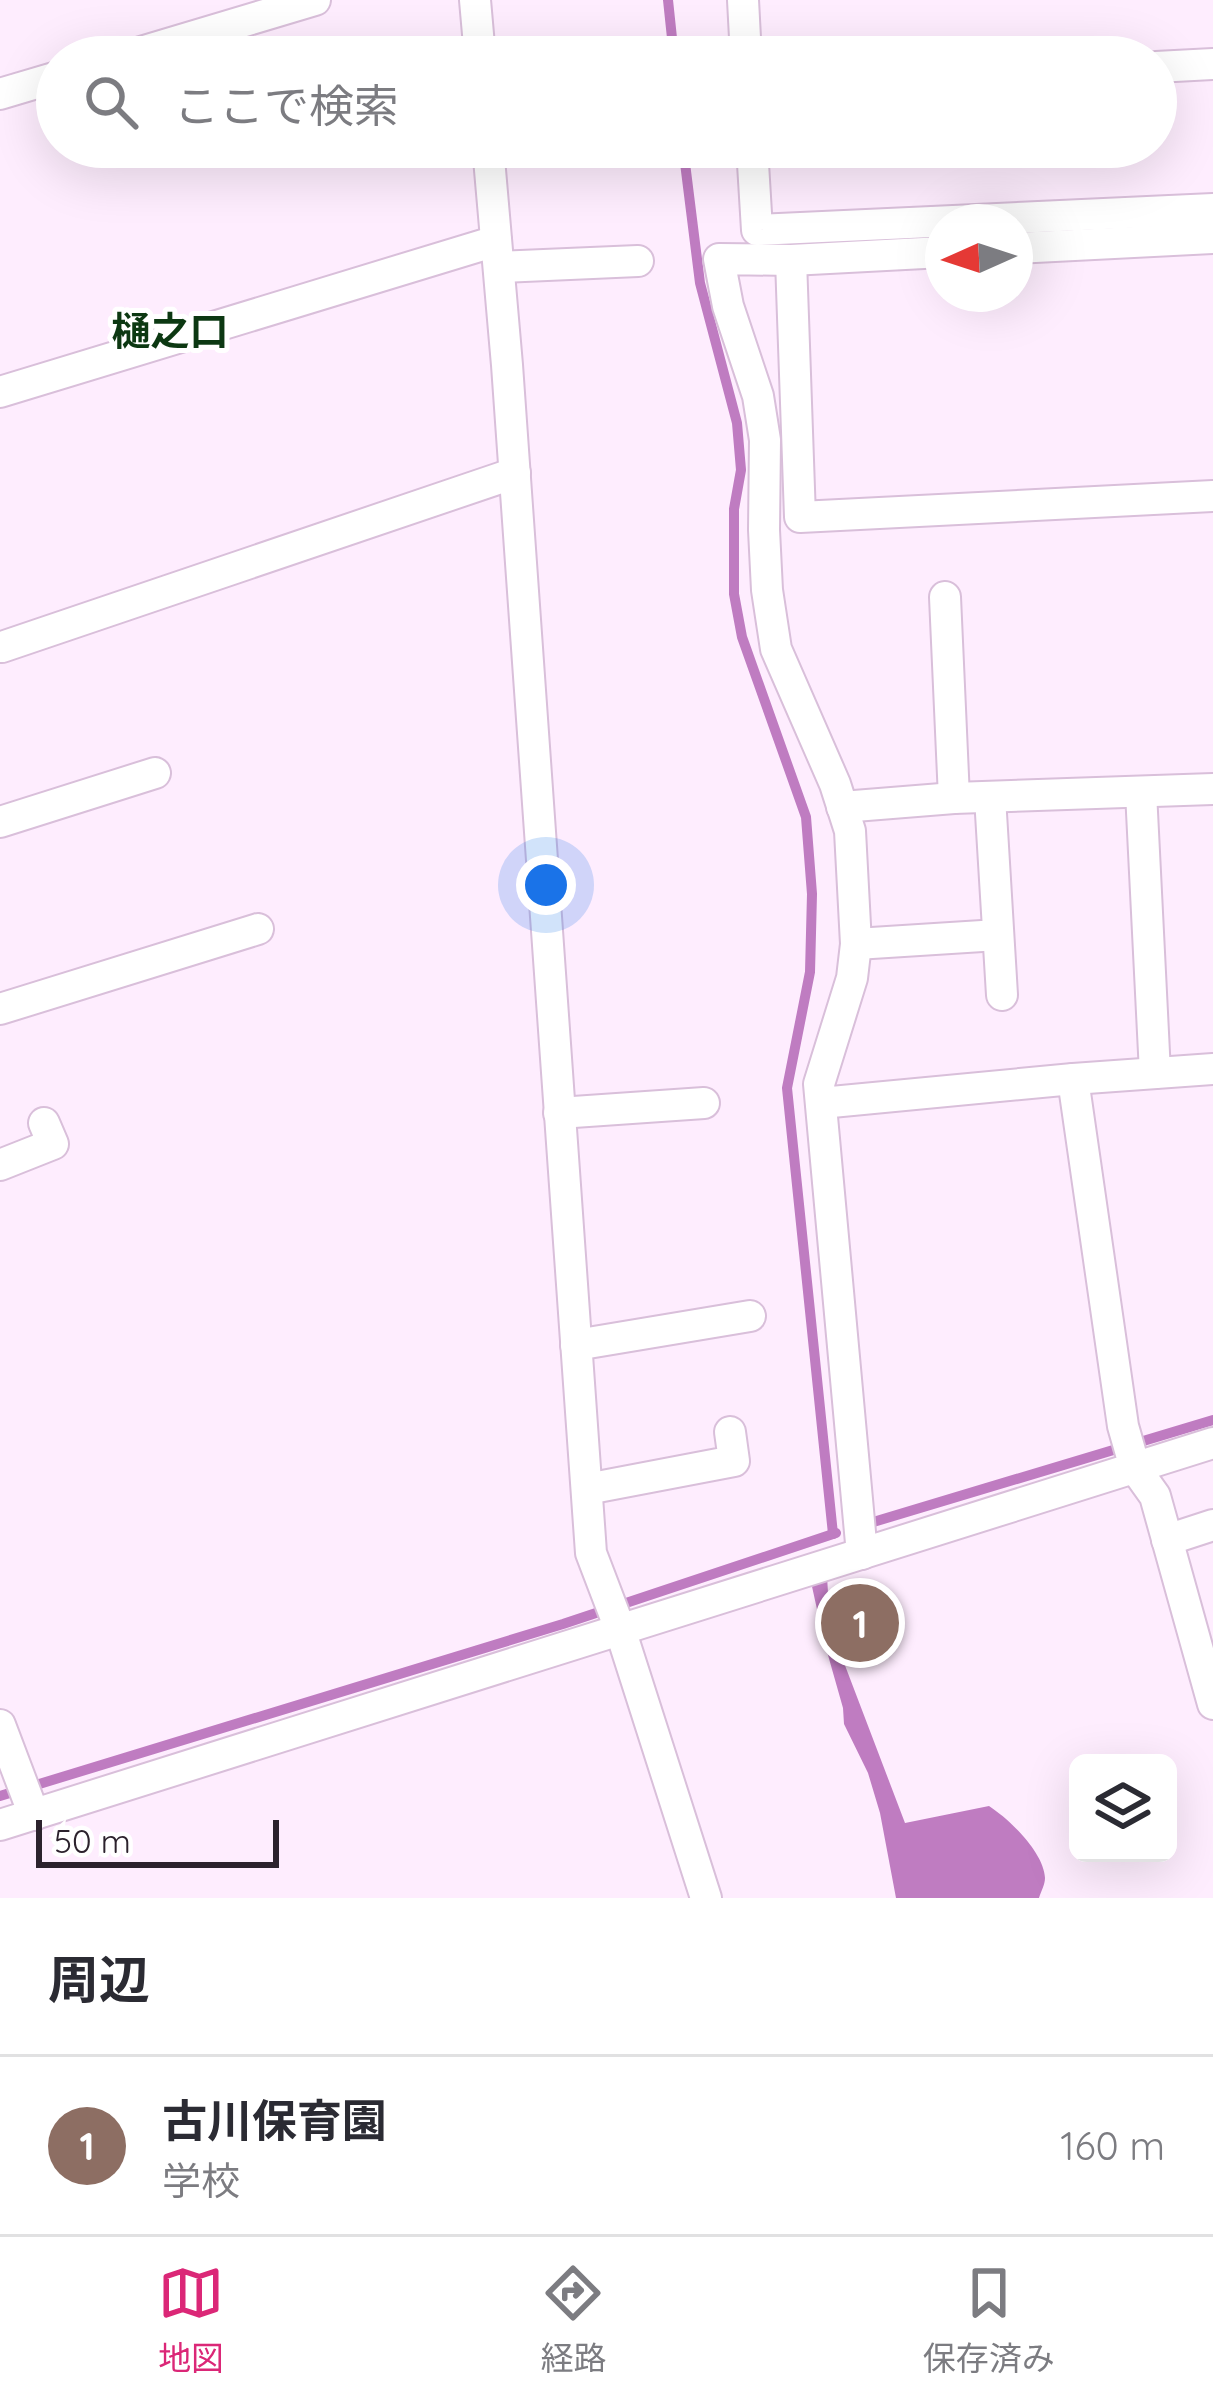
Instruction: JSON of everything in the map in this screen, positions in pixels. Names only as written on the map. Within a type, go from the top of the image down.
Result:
[{"type":"street","points":[[194,36],[314,0]]},
{"type":"street","points":[[475,0],[478,36]]},
{"type":"street","points":[[743,0],[745,36]]},
{"type":"street","points":[[1177,66],[1213,64]]},
{"type":"street","points":[[0,94],[36,83]]},
{"type":"street","points":[[490,168],[591,1553],[706,1898]]},
{"type":"street","points":[[753,168],[757,230],[925,250]]},
{"type":"street","points":[[862,1554],[819,1084],[852,978],[856,944],[850,831],[835,784],[776,649],[766,570],[764,440],[758,396],[728,306],[719,259],[791,260],[858,241],[1167,225],[1213,209]]},
{"type":"street","points":[[1167,225],[1213,238]]},
{"type":"street","points":[[1033,243],[1085,230]]},
{"type":"street","points":[[0,392],[497,254],[638,261]]},
{"type":"street","points":[[791,260],[800,517],[1213,496]]},
{"type":"street","points":[[1,646],[515,472]]},
{"type":"street","points":[[945,597],[955,798]]},
{"type":"street","points":[[0,822],[154,773]]},
{"type":"street","points":[[842,807],[1213,789]]},
{"type":"street","points":[[1141,792],[1155,1073]]},
{"type":"street","points":[[990,797],[1002,995]]},
{"type":"street","points":[[0,1010],[258,929]]},
{"type":"street","points":[[856,944],[998,935]]},
{"type":"street","points":[[821,1103],[1213,1069]]},
{"type":"street","points":[[1073,1079],[1123,1426],[1135,1468],[1155,1496],[1167,1540],[1201,1618],[1213,1704]]},
{"type":"street","points":[[559,1113],[704,1102]]},
{"type":"street","points":[[0,1165],[53,1144],[44,1123]]},
{"type":"street","points":[[576,1345],[750,1316]]},
{"type":"street","points":[[586,1489],[734,1461],[730,1432]]},
{"type":"street","points":[[0,1826],[1213,1443]]},
{"type":"street","points":[[1167,1540],[1213,1525]]},
{"type":"street","points":[[0,1725],[34,1815]]},
{"type":"shaded area","points":[[827,1576],[830,1626],[905,1823],[989,1806],[1039,1858],[1045,1878],[1039,1898],[896,1898],[880,1813],[868,1773],[844,1724],[811,1582]]},
{"type":"waterway","points":[[668,0],[672,36]]},
{"type":"waterway","points":[[686,168],[700,283],[737,423],[741,470],[734,509],[734,594],[742,637],[806,817],[812,894],[810,972],[787,1088],[833,1534]]},
{"type":"waterway","points":[[860,1526],[1213,1420]]},
{"type":"waterway","points":[[0,1796],[563,1624],[836,1533]]},
{"type":"place","name":"古川保育園","points":[[860,1623]]},
{"type":"district","name":"樋之口","points":[[170,330]]}]
